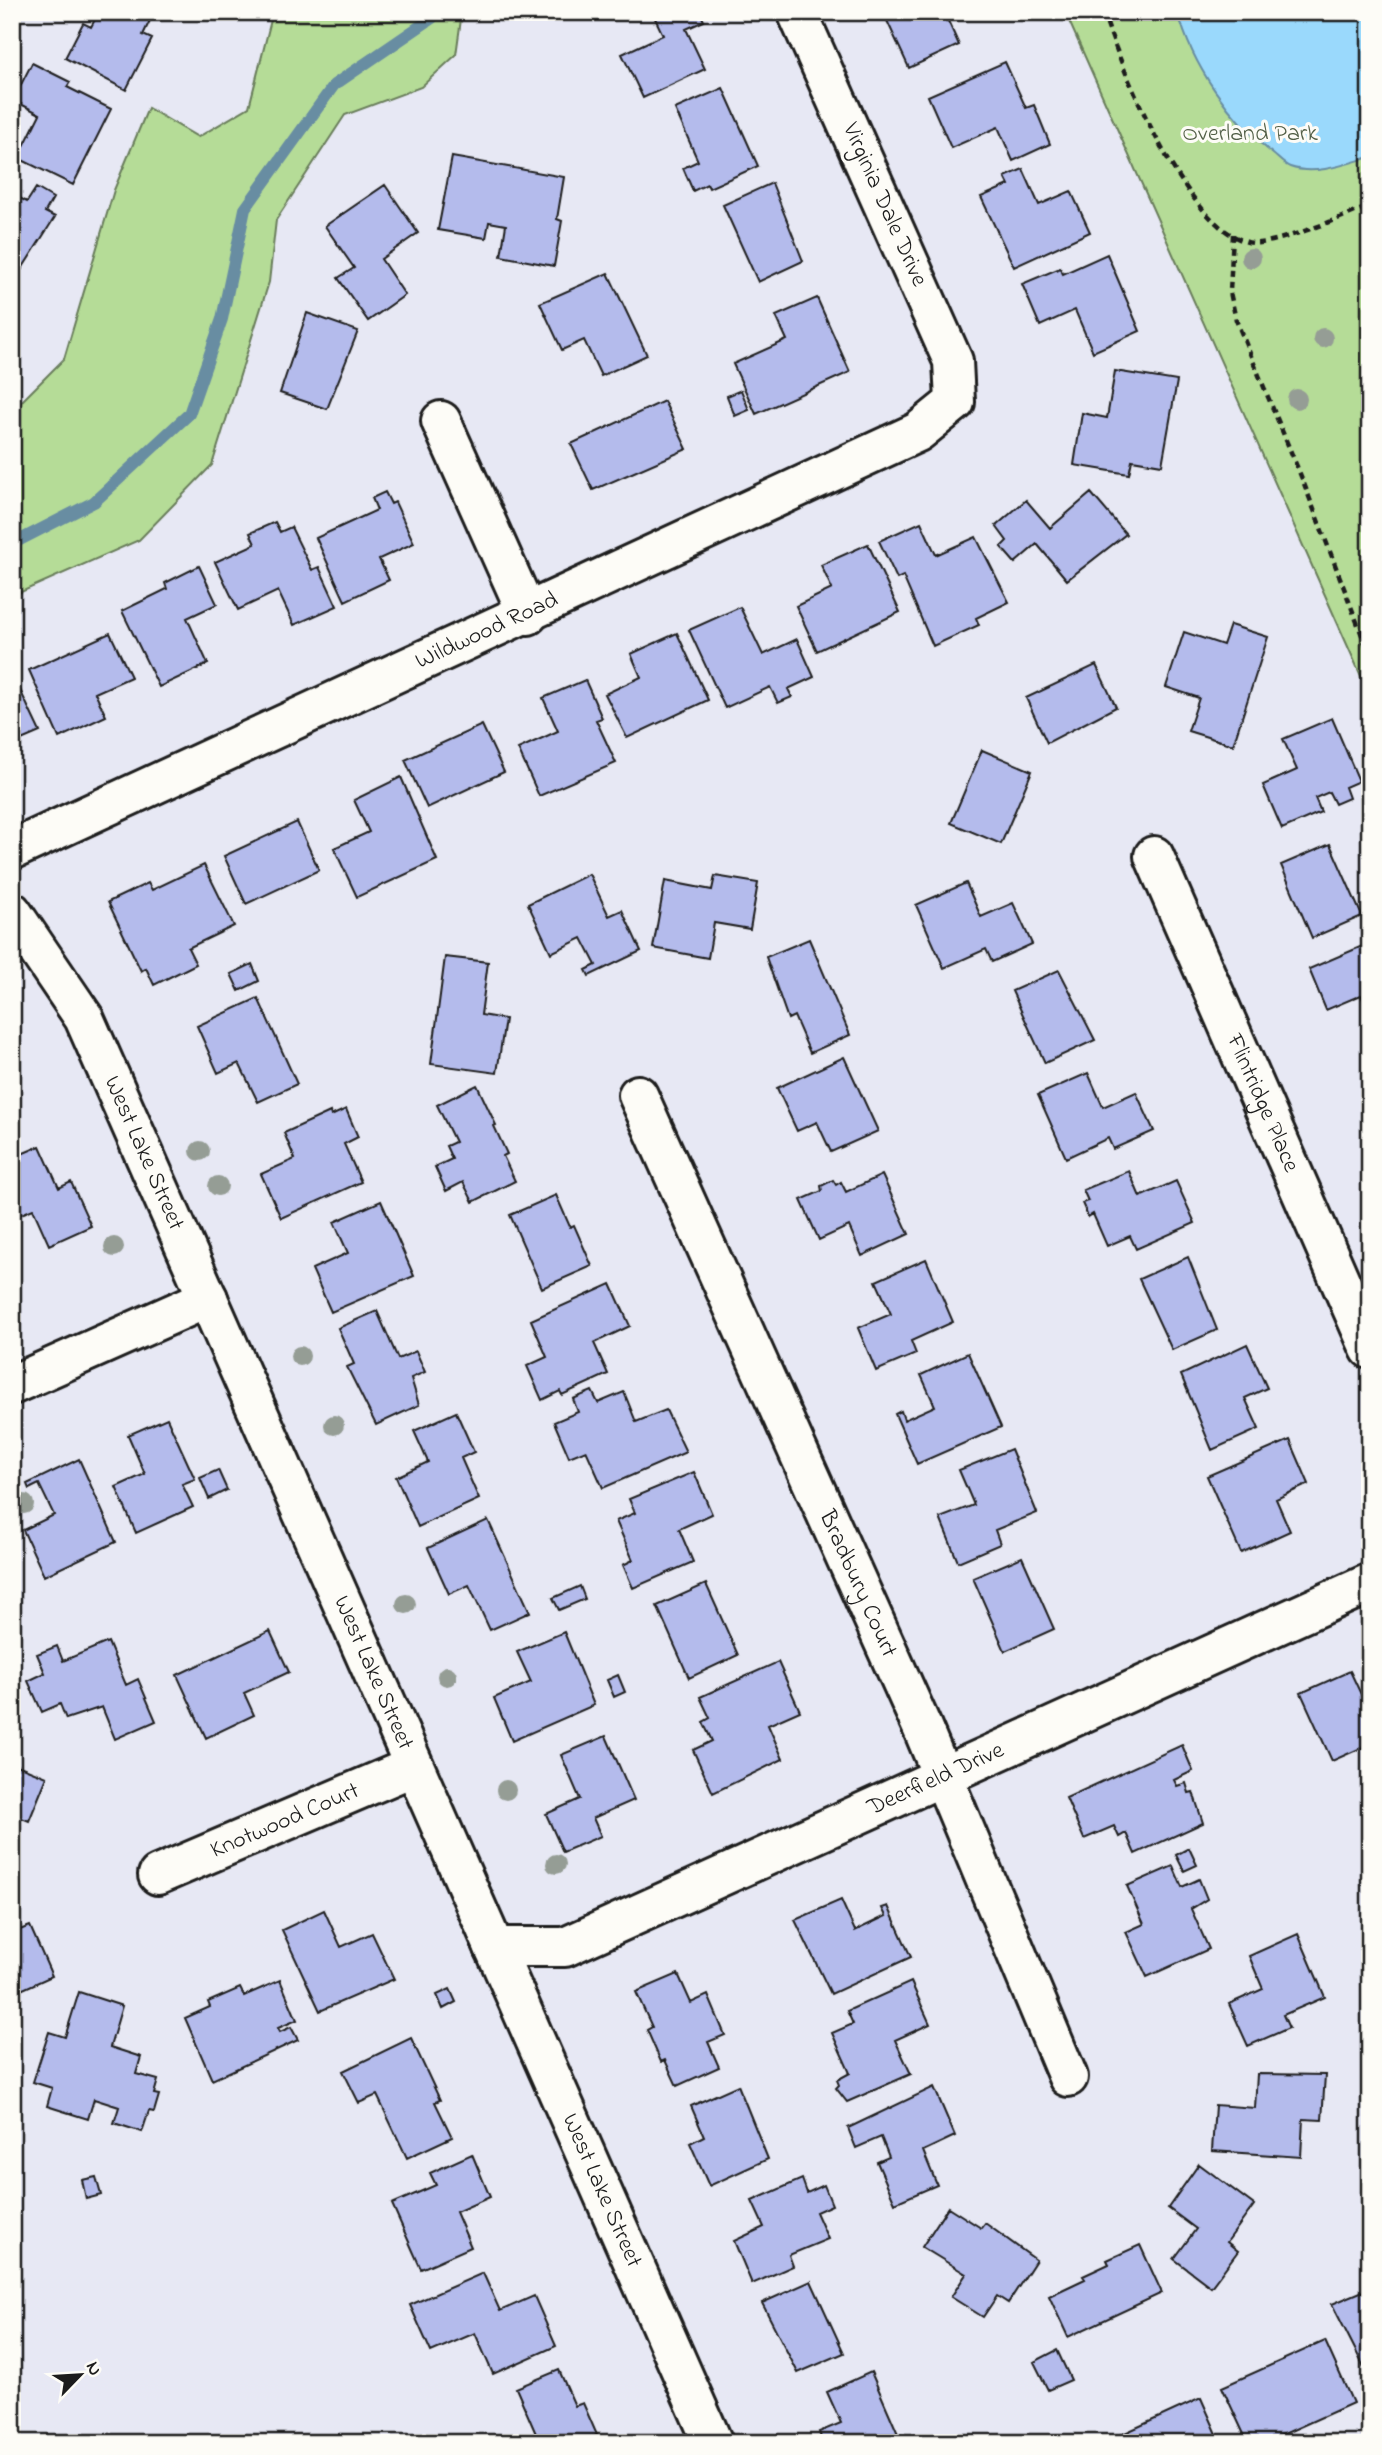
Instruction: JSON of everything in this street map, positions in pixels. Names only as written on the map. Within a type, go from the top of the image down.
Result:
[{"type":"street","name":"Virginia Dale Drive","points":[[797,12],[953,361],[955,402]]},
{"type":"street","name":"Wildwood Road","points":[[12,850],[528,615],[918,432],[955,402]]},
{"type":"street","points":[[441,422],[528,615]]},
{"type":"street","name":"Flintridge Place","points":[[1154,856],[1370,1349]]},
{"type":"street","name":"West Lake Street","points":[[12,912],[84,1018],[412,1767],[713,2443]]},
{"type":"street","name":"Bradbury Court","points":[[638,1095],[943,1775],[1068,2077]]},
{"type":"street","points":[[12,1385],[208,1298]]},
{"type":"street","name":"Deerfield Drive","points":[[494,1947],[565,1947],[1370,1583]]},
{"type":"street","name":"Knotwood Court","points":[[158,1875],[412,1767]]},
{"type":"path","points":[[1103,12],[1118,59],[1157,145],[1218,227],[1253,243],[1309,229],[1370,206]]},
{"type":"path","points":[[1233,234],[1230,292],[1236,320],[1303,481],[1370,656]]},
{"type":"green space","points":[[273,12],[462,12],[456,55],[421,87],[345,115],[276,220],[269,282],[212,465],[139,540],[12,596],[12,411],[64,359],[114,190],[148,108],[198,137],[249,107]]},
{"type":"green space","name":"Overland Park","points":[[1065,12],[1370,12],[1370,696]]},
{"type":"water","points":[[1178,12],[1370,12],[1370,157],[1320,170],[1300,169],[1283,163],[1242,125],[1215,90],[1193,52]]},
{"type":"building","points":[[99,12],[154,12],[143,35],[152,39],[126,90],[65,58],[83,23],[91,27]]},
{"type":"building","points":[[652,12],[700,12],[704,21],[686,29],[705,69],[643,98],[622,54],[663,35]]},
{"type":"building","points":[[883,12],[944,12],[959,45],[909,68]]},
{"type":"building","points":[[1005,62],[1026,108],[1034,105],[1050,144],[1013,161],[998,127],[951,148],[928,96]]},
{"type":"building","points":[[32,63],[70,82],[67,87],[111,109],[73,185],[18,158],[40,114],[13,100]]},
{"type":"building","points":[[723,88],[758,166],[709,188],[707,184],[693,191],[683,168],[698,161],[675,109]]},
{"type":"building","points":[[452,157],[564,177],[557,219],[562,221],[554,266],[501,256],[506,225],[489,222],[486,238],[438,230]]},
{"type":"building","points":[[1023,169],[1039,205],[1071,191],[1090,232],[1014,267],[981,197],[1009,185],[1005,177]]},
{"type":"building","points":[[772,183],[803,261],[758,282],[723,205]]},
{"type":"building","points":[[385,185],[418,233],[381,259],[405,295],[368,321],[338,278],[354,268],[325,226]]},
{"type":"building","points":[[36,188],[53,198],[45,212],[55,217],[18,275],[12,272],[12,194],[27,202]]},
{"type":"building","points":[[1107,254],[1140,331],[1093,352],[1075,310],[1040,326],[1022,284],[1060,268],[1063,274]]},
{"type":"building","points":[[608,273],[647,355],[601,376],[584,340],[562,350],[540,303]]},
{"type":"building","points":[[817,298],[850,372],[756,414],[733,364],[787,340],[776,316]]},
{"type":"building","points":[[307,313],[358,331],[327,409],[280,393]]},
{"type":"building","points":[[1115,371],[1177,381],[1162,465],[1132,460],[1129,474],[1074,465],[1082,413],[1107,418]]},
{"type":"building","points":[[741,390],[749,410],[735,416],[727,396]]},
{"type":"building","points":[[664,401],[687,449],[593,490],[571,444]]},
{"type":"building","points":[[385,492],[391,504],[395,502],[414,543],[379,559],[389,580],[345,601],[316,538],[377,510],[372,498]]},
{"type":"building","points":[[1091,493],[1126,534],[1067,580],[1037,544],[1015,563],[1001,547],[1007,541],[996,526],[1026,500],[1050,528]]},
{"type":"building","points":[[275,522],[280,532],[291,527],[312,570],[319,567],[337,606],[294,625],[278,591],[238,610],[215,562],[255,544],[250,533]]},
{"type":"building","points":[[921,522],[936,555],[976,537],[1009,602],[976,618],[979,625],[933,646],[903,576],[897,579],[879,541]]},
{"type":"building","points":[[868,544],[900,612],[817,651],[796,606],[832,589],[821,565]]},
{"type":"building","points":[[199,566],[217,604],[187,618],[208,664],[159,687],[122,611],[167,589],[165,583]]},
{"type":"building","points":[[740,607],[763,655],[797,639],[814,677],[788,689],[792,697],[778,703],[770,687],[725,708],[689,630]]},
{"type":"building","points":[[1230,625],[1268,637],[1233,745],[1188,731],[1199,698],[1166,687],[1184,632],[1223,645]]},
{"type":"building","points":[[110,633],[131,677],[95,693],[106,716],[59,738],[29,670]]},
{"type":"building","points":[[677,633],[708,700],[627,738],[605,694],[641,677],[631,654]]},
{"type":"building","points":[[1096,665],[1116,707],[1047,743],[1026,698]]},
{"type":"building","points":[[12,673],[40,732],[12,744]]},
{"type":"building","points":[[585,680],[602,718],[596,720],[616,763],[539,796],[518,749],[558,731],[543,698]]},
{"type":"building","points":[[1332,718],[1359,781],[1345,787],[1349,798],[1335,804],[1329,792],[1315,798],[1321,812],[1282,829],[1263,785],[1297,770],[1283,739]]},
{"type":"building","points":[[482,725],[504,772],[427,808],[405,760]]},
{"type":"building","points":[[982,750],[1032,771],[1001,844],[951,823]]},
{"type":"building","points":[[401,777],[437,860],[357,897],[334,848],[369,832],[354,800]]},
{"type":"building","points":[[297,822],[319,870],[246,904],[224,856]]},
{"type":"building","points":[[1330,844],[1362,916],[1312,938],[1281,865]]},
{"type":"building","points":[[204,865],[234,926],[188,948],[196,964],[154,985],[146,968],[141,971],[108,902],[148,883],[152,890]]},
{"type":"building","points":[[589,874],[609,916],[622,910],[641,951],[589,976],[586,970],[596,965],[582,938],[551,953],[528,904]]},
{"type":"building","points":[[715,876],[758,883],[750,929],[714,923],[708,958],[653,948],[665,881],[712,890]]},
{"type":"building","points":[[966,883],[981,917],[1013,903],[1032,944],[992,962],[986,949],[944,968],[916,905]]},
{"type":"building","points":[[809,939],[850,1035],[810,1053],[794,1016],[788,1019],[766,957]]},
{"type":"building","points":[[1367,944],[1370,1015],[1361,995],[1326,1010],[1309,969]]},
{"type":"building","points":[[445,957],[488,962],[481,1015],[505,1019],[497,1073],[431,1064]]},
{"type":"building","points":[[252,964],[259,981],[239,991],[231,974]]},
{"type":"building","points":[[1059,970],[1095,1040],[1045,1063],[1012,991]]},
{"type":"building","points":[[258,998],[297,1084],[258,1102],[239,1063],[218,1073],[197,1026]]},
{"type":"building","points":[[844,1057],[878,1131],[831,1152],[817,1122],[797,1131],[777,1088]]},
{"type":"building","points":[[1088,1073],[1103,1107],[1136,1092],[1154,1131],[1113,1149],[1108,1138],[1066,1158],[1038,1095]]},
{"type":"building","points":[[477,1085],[496,1125],[494,1126],[507,1154],[503,1156],[515,1181],[473,1202],[463,1182],[446,1191],[435,1167],[452,1159],[446,1146],[455,1142],[437,1105]]},
{"type":"building","points":[[346,1109],[358,1137],[344,1144],[361,1182],[281,1218],[261,1174],[295,1159],[284,1133],[330,1112],[331,1116]]},
{"type":"building","points":[[40,1146],[59,1188],[71,1182],[91,1226],[49,1245],[33,1209],[12,1218],[12,1158]]},
{"type":"building","points":[[1129,1171],[1140,1197],[1176,1181],[1195,1223],[1136,1249],[1130,1236],[1107,1246],[1093,1214],[1088,1217],[1082,1203],[1088,1201],[1083,1190]]},
{"type":"building","points":[[882,1175],[909,1234],[862,1256],[849,1226],[819,1240],[801,1200],[822,1191],[821,1186],[833,1180],[836,1185],[841,1182],[846,1192]]},
{"type":"building","points":[[556,1195],[570,1227],[574,1225],[592,1266],[542,1288],[510,1215]]},
{"type":"building","points":[[381,1201],[414,1276],[331,1312],[312,1269],[348,1253],[334,1222]]},
{"type":"building","points":[[1188,1257],[1217,1330],[1172,1350],[1139,1279]]},
{"type":"building","points":[[926,1259],[953,1322],[911,1341],[916,1354],[876,1371],[858,1328],[891,1314],[876,1281]]},
{"type":"building","points":[[611,1284],[630,1326],[594,1343],[608,1374],[562,1395],[560,1391],[542,1400],[527,1366],[547,1357],[531,1320]]},
{"type":"building","points":[[377,1311],[398,1359],[416,1351],[425,1372],[411,1378],[419,1405],[376,1425],[347,1367],[354,1364],[338,1328]]},
{"type":"building","points":[[1247,1344],[1267,1388],[1245,1398],[1259,1429],[1212,1450],[1181,1375]]},
{"type":"building","points":[[968,1353],[1001,1427],[917,1464],[895,1414],[901,1411],[904,1420],[935,1406],[921,1375]]},
{"type":"building","points":[[592,1391],[598,1403],[624,1392],[636,1422],[666,1410],[686,1452],[603,1488],[586,1450],[569,1457],[554,1422],[578,1412],[573,1399]]},
{"type":"building","points":[[456,1412],[474,1452],[461,1458],[479,1499],[418,1527],[396,1477],[428,1462],[414,1431]]},
{"type":"building","points":[[167,1418],[195,1479],[182,1484],[193,1507],[136,1533],[116,1487],[145,1474],[128,1435]]},
{"type":"building","points":[[1290,1440],[1309,1484],[1276,1499],[1290,1531],[1241,1553],[1207,1476]]},
{"type":"building","points":[[1011,1449],[1037,1513],[995,1530],[1000,1544],[958,1562],[940,1518],[974,1505],[959,1470]]},
{"type":"building","points":[[79,1459],[116,1542],[44,1576],[23,1530],[54,1515],[39,1484],[29,1489],[27,1484]]},
{"type":"building","points":[[218,1470],[227,1490],[209,1499],[200,1478]]},
{"type":"building","points":[[694,1472],[712,1514],[679,1529],[693,1562],[633,1588],[623,1565],[633,1560],[616,1521],[635,1513],[629,1499]]},
{"type":"building","points":[[488,1520],[530,1612],[490,1630],[469,1585],[449,1594],[428,1548]]},
{"type":"building","points":[[1022,1557],[1054,1629],[1005,1651],[973,1578]]},
{"type":"building","points":[[706,1584],[738,1655],[689,1678],[657,1606]]},
{"type":"building","points":[[580,1586],[585,1599],[559,1610],[553,1598]]},
{"type":"building","points":[[270,1631],[289,1672],[244,1693],[254,1715],[206,1738],[177,1675]]},
{"type":"building","points":[[564,1632],[594,1705],[512,1741],[494,1698],[531,1682],[517,1652]]},
{"type":"building","points":[[108,1642],[126,1685],[138,1679],[156,1721],[115,1739],[102,1707],[66,1719],[60,1704],[42,1712],[28,1681],[45,1673],[37,1654],[57,1646],[63,1661]]},
{"type":"building","points":[[778,1662],[800,1711],[768,1725],[783,1759],[713,1793],[693,1750],[712,1741],[703,1722],[710,1718],[700,1697]]},
{"type":"building","points":[[1350,1671],[1367,1707],[1370,1706],[1370,1744],[1332,1761],[1301,1693]]},
{"type":"building","points":[[618,1675],[625,1692],[614,1697],[607,1680]]},
{"type":"building","points":[[606,1736],[634,1800],[593,1818],[601,1836],[563,1852],[546,1814],[580,1799],[561,1755]]},
{"type":"building","points":[[1182,1745],[1193,1771],[1174,1780],[1177,1786],[1186,1783],[1189,1793],[1193,1792],[1203,1823],[1135,1854],[1126,1833],[1119,1837],[1114,1826],[1084,1839],[1066,1798]]},
{"type":"building","points":[[12,1763],[47,1777],[29,1821],[12,1814]]},
{"type":"building","points":[[1189,1848],[1197,1865],[1184,1871],[1176,1855]]},
{"type":"building","points":[[1173,1866],[1182,1887],[1199,1879],[1207,1899],[1191,1909],[1209,1949],[1147,1977],[1126,1932],[1144,1924],[1127,1886]]},
{"type":"building","points":[[841,1900],[855,1931],[886,1916],[882,1908],[888,1906],[911,1957],[831,1994],[795,1920]]},
{"type":"building","points":[[324,1910],[341,1947],[372,1933],[394,1979],[320,2011],[282,1930]]},
{"type":"building","points":[[30,1926],[52,1976],[12,1994],[12,1933]]},
{"type":"building","points":[[1298,1934],[1325,1997],[1283,2015],[1289,2028],[1248,2046],[1229,2004],[1263,1989],[1249,1956]]},
{"type":"building","points":[[678,1974],[691,2003],[708,1995],[725,2035],[708,2042],[719,2067],[677,2086],[665,2060],[661,2062],[647,2030],[652,2027],[636,1992]]},
{"type":"building","points":[[280,1980],[297,2020],[278,2028],[280,2032],[291,2027],[298,2040],[212,2080],[185,2018],[210,2007],[208,2002],[240,1988],[244,1996]]},
{"type":"building","points":[[911,1982],[930,2024],[895,2040],[911,2074],[847,2102],[836,2088],[839,2085],[837,2080],[850,2073],[832,2033],[853,2024],[847,2011]]},
{"type":"building","points":[[450,1989],[456,2002],[443,2009],[437,1995]]},
{"type":"building","points":[[79,1992],[122,2006],[110,2047],[141,2057],[136,2074],[158,2080],[154,2094],[159,2095],[154,2112],[149,2111],[142,2132],[114,2123],[119,2107],[94,2099],[88,2119],[47,2106],[52,2088],[33,2082],[49,2032],[65,2037]]},
{"type":"building","points":[[411,2038],[440,2100],[435,2102],[452,2137],[407,2158],[377,2095],[359,2103],[343,2071]]},
{"type":"building","points":[[1257,2074],[1325,2075],[1322,2120],[1303,2119],[1301,2157],[1212,2151],[1215,2105],[1255,2108]]},
{"type":"building","points":[[738,2085],[768,2159],[709,2186],[690,2143],[704,2136],[691,2106]]},
{"type":"building","points":[[934,2087],[955,2136],[923,2151],[937,2185],[895,2203],[877,2162],[889,2157],[881,2137],[856,2148],[848,2128]]},
{"type":"building","points":[[472,2154],[490,2197],[456,2212],[471,2247],[421,2269],[392,2204],[436,2185],[430,2173]]},
{"type":"building","points":[[1199,2164],[1254,2205],[1227,2242],[1238,2251],[1211,2287],[1174,2259],[1196,2229],[1168,2208]]},
{"type":"building","points":[[96,2177],[101,2195],[86,2199],[82,2180]]},
{"type":"building","points":[[802,2179],[807,2193],[824,2185],[832,2205],[816,2212],[828,2239],[789,2255],[793,2266],[752,2284],[734,2241],[764,2227],[752,2201]]},
{"type":"building","points":[[948,2207],[981,2228],[985,2223],[1036,2260],[1008,2303],[997,2296],[983,2317],[951,2297],[966,2274],[922,2247]]},
{"type":"building","points":[[1140,2245],[1162,2293],[1068,2337],[1049,2296],[1085,2279],[1083,2276],[1109,2264],[1107,2260]]},
{"type":"building","points":[[483,2273],[500,2311],[534,2296],[556,2346],[493,2374],[475,2333],[431,2352],[410,2305]]},
{"type":"building","points":[[811,2281],[844,2353],[798,2373],[762,2303]]},
{"type":"building","points":[[1370,2288],[1370,2379],[1332,2304]]},
{"type":"building","points":[[1325,2341],[1353,2403],[1264,2443],[1248,2443],[1222,2387]]},
{"type":"building","points":[[1057,2350],[1071,2380],[1048,2390],[1034,2362]]},
{"type":"building","points":[[559,2370],[575,2406],[583,2403],[597,2435],[593,2437],[596,2443],[540,2443],[516,2388]]},
{"type":"building","points":[[871,2372],[902,2443],[823,2443],[819,2432],[841,2423],[827,2392]]},
{"type":"building","points":[[1201,2398],[1221,2443],[1103,2443]]},
{"type":"waterway","points":[[12,544],[94,502],[189,414],[222,319],[245,209],[334,85],[432,18],[434,12]]}]
